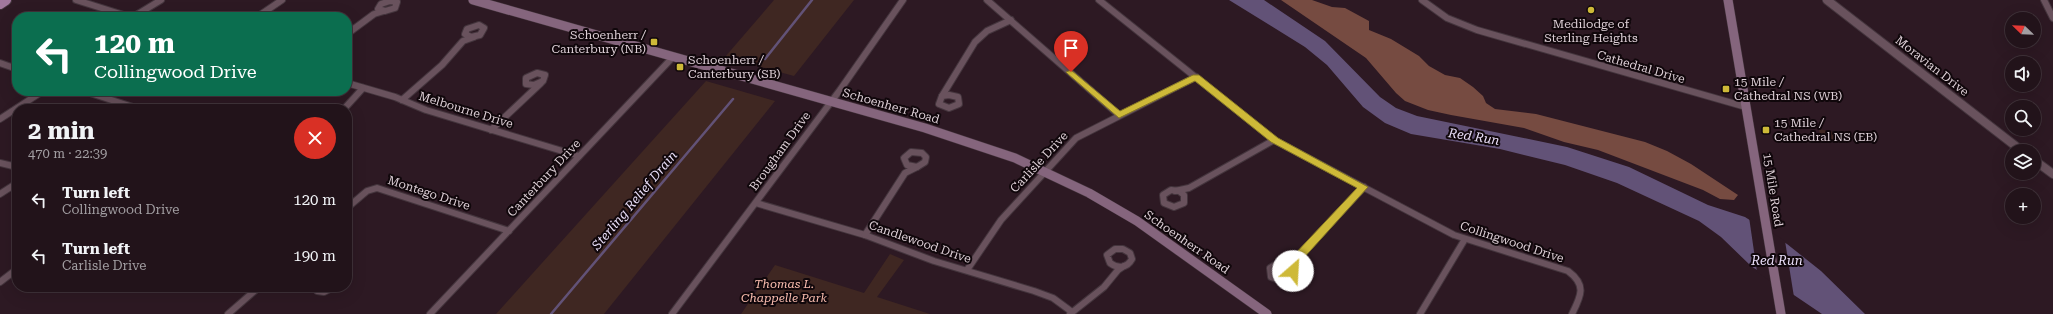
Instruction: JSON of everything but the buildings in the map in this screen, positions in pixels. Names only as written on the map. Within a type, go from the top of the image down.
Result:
[{"type":"main road","points":[[0,4],[6,0]]},
{"type":"main road","name":"Schoenherr Road","points":[[472,0],[975,143],[1045,171],[1089,193],[1137,221],[1267,314]]},
{"type":"main road","name":"15 Mile Road","points":[[1728,0],[1781,314]]},
{"type":"street","points":[[76,0],[116,12]]},
{"type":"street","points":[[140,12],[160,0]]},
{"type":"street","points":[[264,12],[282,0]]},
{"type":"street","name":"Brougham Drive","points":[[672,314],[831,102],[903,0]]},
{"type":"street","points":[[987,0],[1119,115]]},
{"type":"street","name":"Collingwood Drive","points":[[1099,0],[1274,140],[1465,239],[1559,267],[1574,275],[1579,281],[1581,294],[1572,314]]},
{"type":"street","name":"Cathedral Drive","points":[[1422,0],[1447,18],[1477,30],[1746,107]]},
{"type":"street","name":"Moravian Drive","points":[[1827,0],[2013,144]]},
{"type":"street","points":[[2044,0],[2053,18]]},
{"type":"street","points":[[352,30],[374,14],[386,1],[397,2],[395,8],[374,14]]},
{"type":"street","points":[[378,8],[385,11]]},
{"type":"street","points":[[948,88],[960,102],[957,106],[943,108],[939,104],[939,100],[979,38],[987,31],[1011,20]]},
{"type":"street","points":[[402,100],[442,65],[463,41],[482,33],[484,28],[479,25],[467,29],[463,41]]},
{"type":"street","points":[[465,34],[474,36]]},
{"type":"street","name":"Canterbury Drive","points":[[430,314],[673,57]]},
{"type":"street","points":[[0,63],[12,67]]},
{"type":"street","points":[[491,130],[532,92],[541,83],[545,77],[543,74],[537,73],[526,78],[525,82],[532,92]]},
{"type":"street","name":"Carlisle Drive","points":[[967,270],[1001,220],[1076,138],[1196,77]]},
{"type":"street","points":[[528,85],[541,83]]},
{"type":"street","name":"Melbourne Drive","points":[[352,85],[402,100],[420,108],[580,156]]},
{"type":"street","points":[[348,104],[363,88]]},
{"type":"street","points":[[23,104],[35,96]]},
{"type":"street","points":[[99,96],[124,104]]},
{"type":"street","points":[[942,96],[955,96]]},
{"type":"street","points":[[0,119],[12,111]]},
{"type":"street","points":[[1189,188],[1184,203],[1178,207],[1167,205],[1162,200],[1163,195],[1168,191],[1189,188],[1274,140]]},
{"type":"street","points":[[865,235],[906,173],[923,164],[926,160],[925,155],[919,152],[912,152],[906,156],[906,173]]},
{"type":"street","points":[[0,163],[12,166]]},
{"type":"street","points":[[905,163],[910,166],[917,167]]},
{"type":"street","points":[[2041,165],[2053,174]]},
{"type":"street","points":[[0,194],[12,186]]},
{"type":"street","points":[[1296,260],[1274,264],[1270,268],[1269,274],[1274,280],[1287,282],[1293,278],[1296,260],[1364,187]]},
{"type":"street","name":"Montego Drive","points":[[352,203],[364,192],[377,188],[509,231]]},
{"type":"street","points":[[1175,191],[1182,193],[1185,198]]},
{"type":"street","name":"Candlewood Drive","points":[[756,203],[865,235],[934,261],[967,270],[1053,298],[1071,313]]},
{"type":"street","points":[[1420,314],[1465,239]]},
{"type":"street","points":[[1071,313],[1104,287],[1114,275],[1130,262],[1131,256],[1127,250],[1119,248],[1112,250],[1107,255],[1108,260],[1113,265],[1114,275]]},
{"type":"street","points":[[1282,263],[1289,266],[1293,271]]},
{"type":"street","points":[[1113,265],[1124,266]]},
{"type":"street","points":[[0,282],[12,273]]},
{"type":"street","points":[[228,314],[253,292]]},
{"type":"green space","points":[[774,0],[854,0],[794,76],[725,57]]},
{"type":"green space","points":[[706,81],[775,101],[604,314],[496,314]]},
{"type":"green space","points":[[1819,129],[1838,133],[1840,142],[1820,137]]},
{"type":"green space","name":"Thomas L. Chappelle Park","points":[[890,254],[904,260],[877,297],[930,314],[741,314],[775,265],[864,293]]},
{"type":"shaded area","points":[[1281,0],[1312,0],[1332,7],[1345,8],[1369,21],[1369,30],[1391,39],[1419,56],[1429,66],[1445,75],[1460,78],[1473,87],[1483,96],[1486,103],[1495,109],[1536,114],[1645,142],[1667,151],[1691,164],[1738,195],[1734,200],[1720,199],[1703,190],[1598,150],[1564,142],[1524,128],[1428,110],[1405,101],[1396,93],[1366,58]]},
{"type":"water","name":"Red Run","points":[[1229,0],[1264,0],[1325,41],[1380,97],[1396,108],[1417,116],[1567,147],[1629,167],[1708,205],[1745,217],[1787,244],[1821,271],[1865,314],[1822,314],[1751,266],[1721,237],[1699,221],[1617,183],[1565,165],[1500,149],[1411,134],[1385,123],[1363,107],[1327,65],[1305,47]]},
{"type":"pier","points":[[1749,217],[1785,241],[1794,297],[1757,272]]},
{"type":"waterway","name":"Sterling Relief Drain","points":[[765,59],[812,0]]},
{"type":"waterway","name":"Sterling Relief Drain","points":[[551,314],[733,99]]},
{"type":"place","name":"Medilodge of Sterling Heights","points":[[1591,10]]},
{"type":"place","name":"Schoenherr / Canterbury (NB)","points":[[654,42]]},
{"type":"place","name":"Schoenherr / Canterbury (SB)","points":[[680,67]]},
{"type":"place","name":"15 Mile / Cathedral NS (WB)","points":[[1726,89]]},
{"type":"place","name":"15 Mile / Cathedral NS (EB)","points":[[1766,130]]},
{"type":"route","points":[[1071,72],[1119,115],[1196,77],[1274,140],[1364,187],[1296,260],[1293,271]]}]
